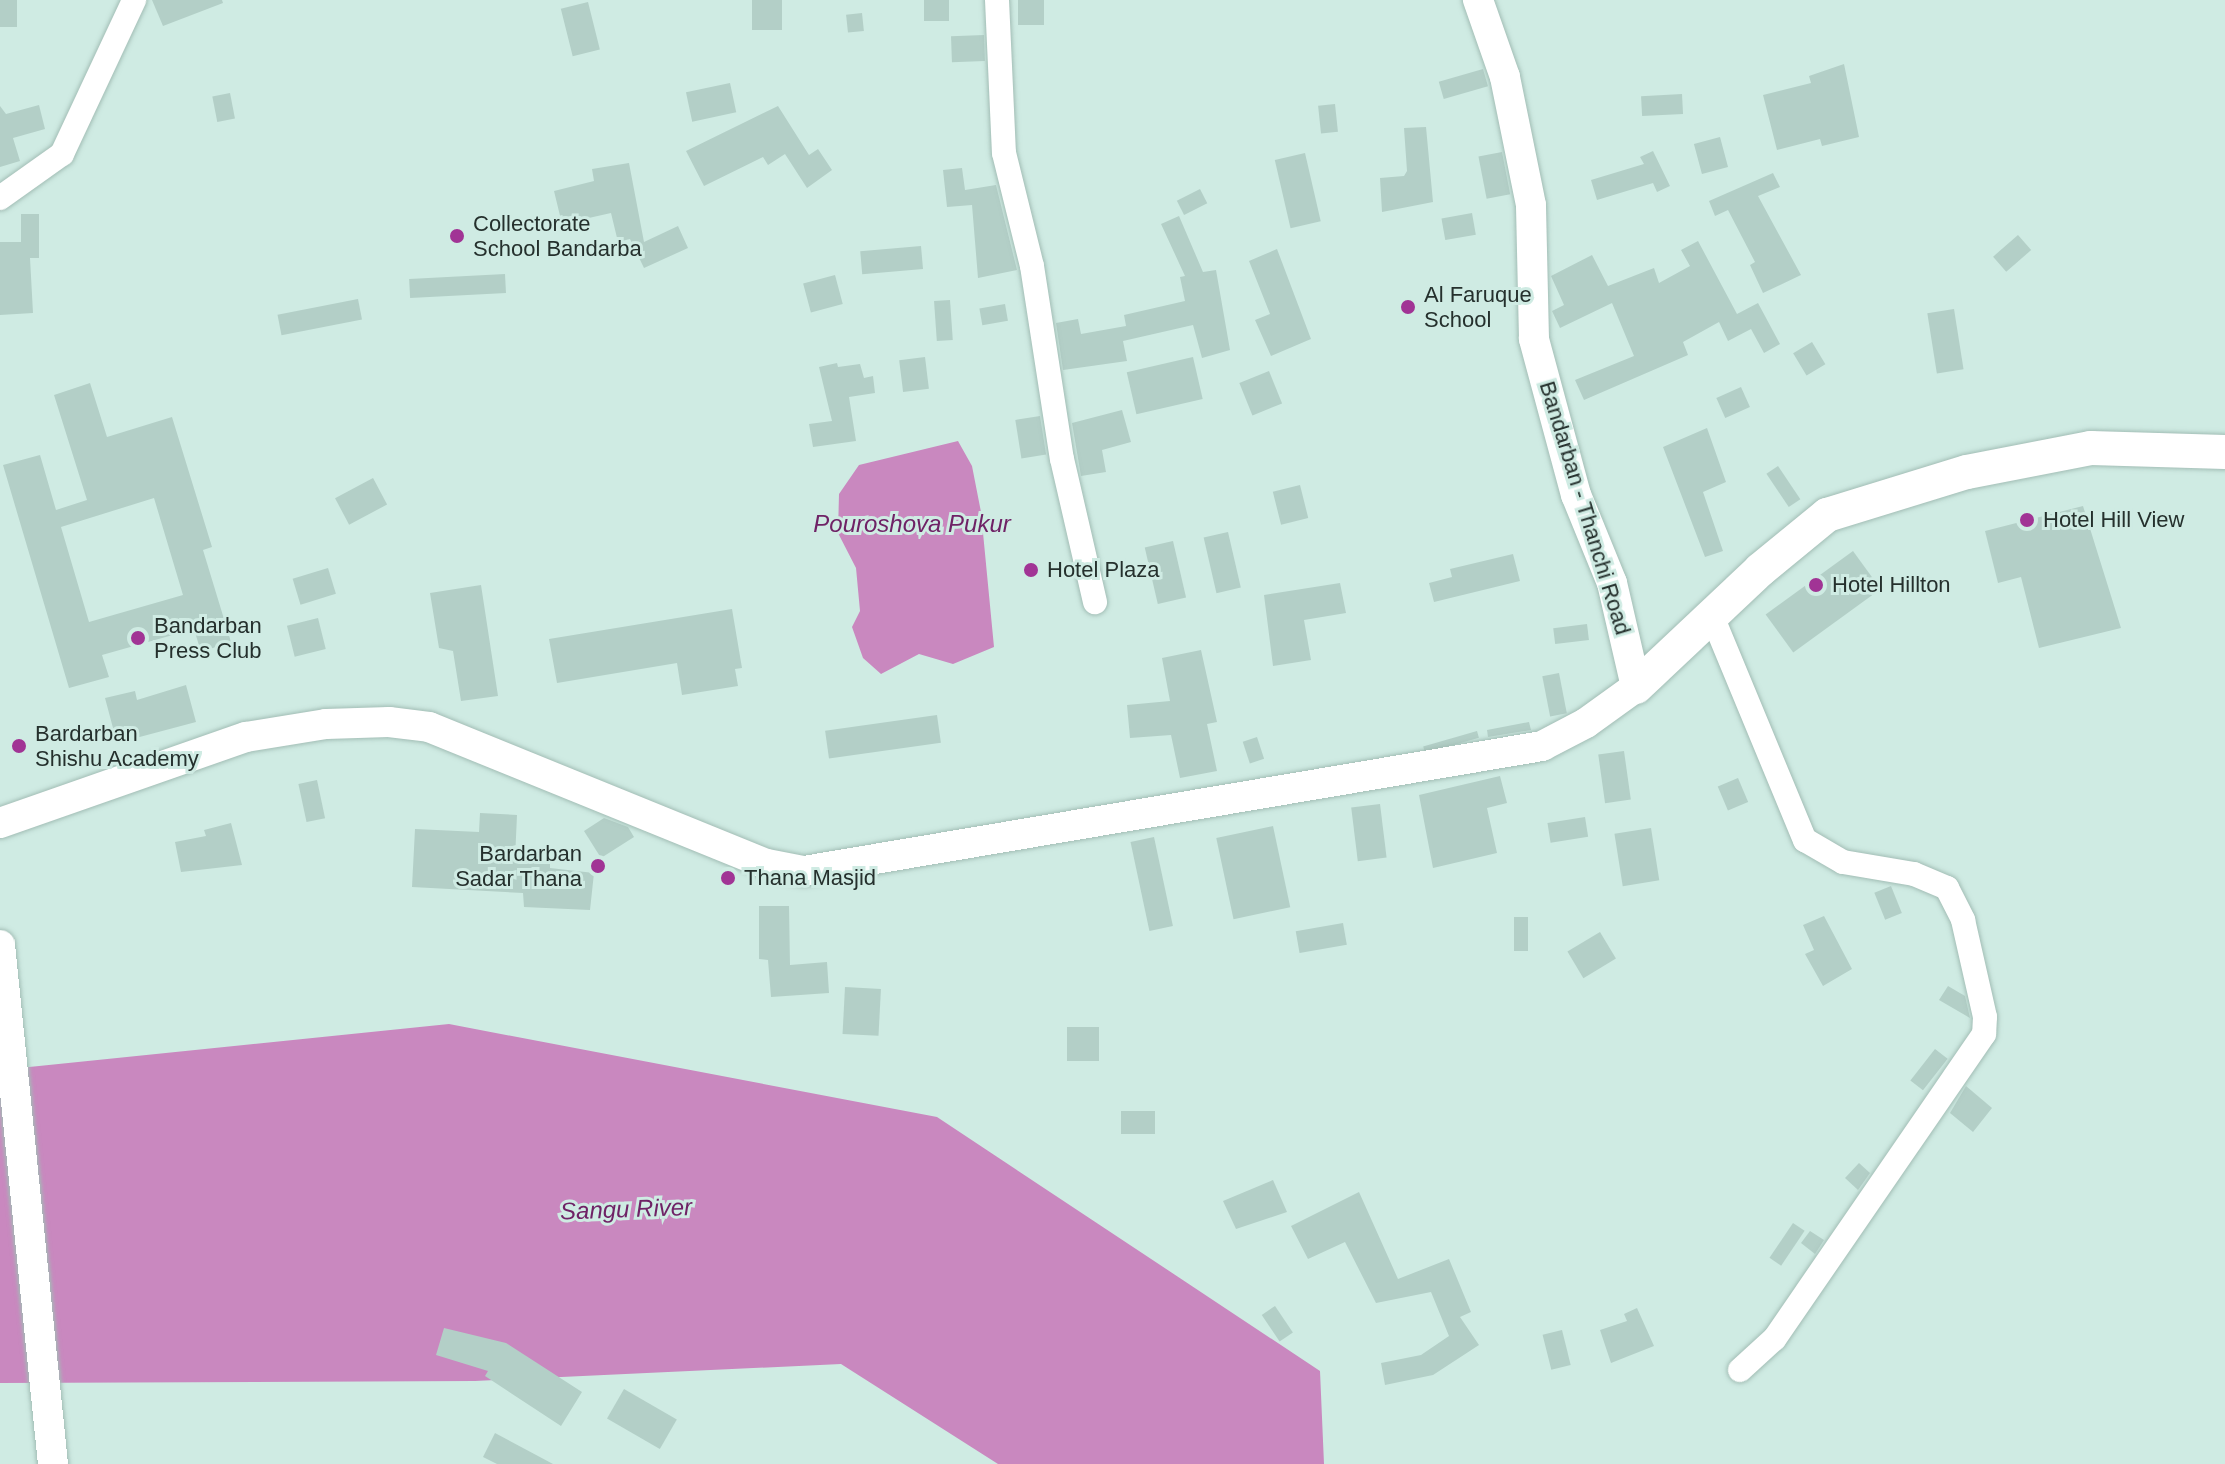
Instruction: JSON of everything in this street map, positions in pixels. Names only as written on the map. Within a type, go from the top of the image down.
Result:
[{"type":"highway","points":[[1636,687],[1827,515],[1967,472],[2091,448],[2225,452]]},
{"type":"main road","name":"Bandarban - Thanchi Road","points":[[1478,0],[1505,77],[1531,205],[1534,339],[1576,495],[1612,583],[1636,687]]},
{"type":"main road","points":[[0,823],[246,737],[326,724],[389,722],[429,727],[767,864],[804,871],[1542,746],[1636,687]]},
{"type":"main road","points":[[0,945],[48,1381],[53,1464]]},
{"type":"street","points":[[0,198],[62,154],[134,0]]},
{"type":"street","points":[[997,0],[1004,153],[1032,266],[1062,459],[1095,602]]},
{"type":"street","points":[[1712,616],[1805,840],[1843,862],[1914,874],[1947,888],[1963,920],[1985,1017],[1984,1034],[1774,1339],[1740,1370]]},
{"type":"water","name":"Pouroshova Pukur","points":[[958,441],[972,466],[981,512],[994,647],[953,664],[919,654],[881,674],[863,658],[852,627],[860,611],[856,568],[838,533],[839,494],[859,465]]},
{"type":"water","name":"Sangu River","points":[[449,1024],[937,1117],[1320,1371],[1324,1464],[998,1464],[841,1364],[475,1381],[0,1383],[0,1070]]},
{"type":"building","points":[[0,0],[17,0],[17,27],[0,27]]},
{"type":"building","points":[[152,0],[222,0],[223,3],[163,26]]},
{"type":"building","points":[[752,0],[782,0],[782,30],[752,30]]},
{"type":"building","points":[[924,0],[949,0],[949,21],[924,21]]},
{"type":"building","points":[[1018,0],[1044,0],[1044,25],[1018,25]]},
{"type":"building","points":[[588,2],[600,50],[573,56],[561,9]]},
{"type":"building","points":[[862,13],[864,31],[848,33],[846,15]]},
{"type":"building","points":[[984,35],[985,61],[952,62],[951,36]]},
{"type":"building","points":[[1844,64],[1859,137],[1822,146],[1820,139],[1777,150],[1763,95],[1811,83],[1809,76]]},
{"type":"building","points":[[1483,69],[1488,86],[1444,99],[1439,82]]},
{"type":"building","points":[[730,83],[736,112],[692,122],[686,92]]},
{"type":"building","points":[[230,93],[235,119],[217,122],[212,96]]},
{"type":"building","points":[[1682,94],[1683,114],[1642,116],[1641,96]]},
{"type":"building","points":[[1335,104],[1338,132],[1321,134],[1318,106]]},
{"type":"building","points":[[39,105],[45,129],[13,138],[20,161],[0,167],[0,106],[6,114]]},
{"type":"building","points":[[778,106],[809,155],[818,149],[832,170],[807,188],[785,154],[768,165],[763,157],[704,186],[686,151]]},
{"type":"building","points":[[1426,127],[1433,202],[1382,212],[1380,178],[1404,176],[1407,171],[1404,128]]},
{"type":"building","points":[[1720,137],[1728,167],[1702,174],[1694,144]]},
{"type":"building","points":[[1653,151],[1670,186],[1657,192],[1653,183],[1597,200],[1591,180],[1644,164],[1640,157]]},
{"type":"building","points":[[1502,152],[1510,194],[1487,199],[1478,157]]},
{"type":"building","points":[[1305,153],[1321,221],[1291,228],[1275,160]]},
{"type":"building","points":[[629,163],[644,242],[678,226],[688,248],[644,268],[630,239],[618,242],[611,213],[562,224],[554,191],[594,181],[592,169]]},
{"type":"building","points":[[962,168],[965,190],[996,185],[1017,270],[978,278],[972,205],[947,207],[943,170]]},
{"type":"building","points":[[1773,173],[1780,187],[1758,196],[1801,275],[1763,293],[1750,265],[1755,262],[1728,210],[1715,216],[1709,201]]},
{"type":"building","points":[[1200,189],[1207,203],[1184,215],[1177,201]]},
{"type":"building","points":[[1472,213],[1476,235],[1445,240],[1441,218]]},
{"type":"building","points":[[21,214],[39,214],[39,258],[30,258],[33,313],[0,315],[0,242],[21,242]]},
{"type":"building","points":[[1179,216],[1203,272],[1216,270],[1230,350],[1202,358],[1193,325],[1123,341],[1127,361],[1063,370],[1056,323],[1078,319],[1081,334],[1126,326],[1124,315],[1185,301],[1180,277],[1185,276],[1161,224]]},
{"type":"building","points":[[2018,235],[2031,250],[2006,272],[1993,257]]},
{"type":"building","points":[[1698,241],[1737,314],[1758,303],[1780,344],[1764,353],[1751,329],[1728,341],[1719,322],[1683,342],[1688,355],[1584,400],[1575,380],[1634,356],[1612,303],[1560,328],[1552,311],[1564,305],[1551,276],[1592,255],[1608,286],[1654,268],[1659,283],[1690,266],[1681,250]]},
{"type":"building","points":[[921,246],[923,269],[862,274],[860,251]]},
{"type":"building","points":[[1277,249],[1311,339],[1271,356],[1255,320],[1270,314],[1249,261]]},
{"type":"building","points":[[505,274],[506,293],[410,298],[409,279]]},
{"type":"building","points":[[835,275],[843,304],[811,313],[803,284]]},
{"type":"building","points":[[358,299],[362,320],[282,335],[278,315]]},
{"type":"building","points":[[950,300],[953,340],[937,341],[934,301]]},
{"type":"building","points":[[1005,304],[1008,321],[982,325],[979,309]]},
{"type":"building","points":[[1954,309],[1964,369],[1937,373],[1927,313]]},
{"type":"building","points":[[1812,342],[1825,364],[1807,376],[1793,353]]},
{"type":"building","points":[[925,357],[929,389],[903,392],[899,360]]},
{"type":"building","points":[[1193,357],[1203,399],[1136,414],[1127,372]]},
{"type":"building","points":[[837,363],[838,367],[860,364],[864,378],[873,376],[875,393],[849,397],[856,441],[813,447],[809,424],[832,421],[819,367]]},
{"type":"building","points":[[1269,371],[1282,403],[1252,415],[1239,383]]},
{"type":"building","points":[[90,383],[107,437],[172,417],[212,547],[203,550],[231,642],[201,652],[194,629],[102,655],[109,677],[69,688],[3,465],[40,455],[56,510],[87,500],[54,395]],"holes":[[[154,498],[183,595],[89,622],[61,527]]]},
{"type":"building","points":[[1741,387],[1750,407],[1725,418],[1716,398]]},
{"type":"building","points":[[1122,410],[1131,442],[1102,450],[1106,472],[1081,476],[1072,423]]},
{"type":"building","points":[[1040,416],[1046,455],[1021,458],[1015,420]]},
{"type":"building","points":[[1707,428],[1726,482],[1703,492],[1723,551],[1705,557],[1663,447]]},
{"type":"building","points":[[1778,466],[1800,499],[1789,507],[1766,474]]},
{"type":"building","points":[[373,478],[387,504],[349,525],[335,498]]},
{"type":"building","points":[[1300,485],[1308,518],[1281,525],[1273,492]]},
{"type":"building","points":[[2083,506],[2121,628],[2039,648],[2021,577],[1998,583],[1985,531]]},
{"type":"building","points":[[1228,532],[1241,588],[1216,593],[1204,538]]},
{"type":"building","points":[[1173,541],[1186,598],[1158,604],[1145,548]]},
{"type":"building","points":[[1853,551],[1881,589],[1793,653],[1766,614]]},
{"type":"building","points":[[1513,554],[1520,581],[1434,602],[1429,583],[1452,577],[1450,569]]},
{"type":"building","points":[[328,568],[336,594],[301,605],[293,579]]},
{"type":"building","points":[[1340,583],[1346,613],[1304,620],[1311,660],[1273,666],[1264,595]]},
{"type":"building","points":[[481,585],[498,696],[461,701],[453,651],[439,648],[430,593]]},
{"type":"building","points":[[732,609],[742,668],[735,669],[738,686],[682,695],[677,663],[557,683],[549,639]]},
{"type":"building","points":[[318,618],[326,649],[295,657],[287,626]]},
{"type":"building","points":[[1587,624],[1589,640],[1555,644],[1553,628]]},
{"type":"building","points":[[1201,650],[1217,722],[1207,724],[1217,771],[1180,778],[1171,735],[1130,738],[1127,705],[1170,701],[1162,658]]},
{"type":"building","points":[[1559,673],[1567,713],[1550,716],[1542,676]]},
{"type":"building","points":[[186,685],[196,722],[117,743],[105,698],[135,691],[137,700]]},
{"type":"building","points":[[937,715],[941,743],[829,758],[825,731]]},
{"type":"building","points":[[1529,722],[1531,730],[1488,737],[1487,730]]},
{"type":"building","points":[[1477,731],[1479,738],[1425,753],[1423,746]]},
{"type":"building","points":[[1257,737],[1264,759],[1250,764],[1243,742]]},
{"type":"building","points":[[1624,751],[1631,800],[1605,803],[1598,755]]},
{"type":"building","points":[[1500,776],[1507,803],[1487,808],[1497,853],[1433,868],[1419,795]]},
{"type":"building","points":[[1738,778],[1748,802],[1728,811],[1718,787]]},
{"type":"building","points":[[317,780],[325,818],[307,822],[298,784]]},
{"type":"building","points":[[1380,804],[1387,858],[1358,861],[1351,808]]},
{"type":"building","points":[[480,813],[517,815],[515,859],[550,858],[550,868],[594,873],[590,910],[524,907],[523,893],[412,887],[415,829],[479,832]]},
{"type":"building","points":[[1585,817],[1588,837],[1551,843],[1547,823]]},
{"type":"building","points":[[604,818],[628,827],[634,837],[601,858],[584,831]]},
{"type":"building","points":[[231,823],[242,865],[181,872],[175,842],[206,836],[204,830]]},
{"type":"building","points":[[1273,826],[1290,907],[1234,919],[1216,838]]},
{"type":"building","points":[[1651,828],[1659,880],[1623,886],[1614,834]]},
{"type":"building","points":[[1154,837],[1173,926],[1149,931],[1131,842]]},
{"type":"building","points":[[1891,886],[1902,913],[1885,920],[1874,893]]},
{"type":"building","points":[[759,906],[789,906],[790,965],[827,962],[829,993],[771,997],[768,960],[759,959]]},
{"type":"building","points":[[1824,916],[1852,969],[1823,986],[1805,954],[1814,950],[1803,925]]},
{"type":"building","points":[[1514,917],[1528,917],[1528,951],[1514,951]]},
{"type":"building","points":[[1343,923],[1347,945],[1300,953],[1296,931]]},
{"type":"building","points":[[1600,932],[1616,959],[1583,978],[1567,952]]},
{"type":"building","points":[[1948,986],[1965,996],[1970,1018],[1939,1000]]},
{"type":"building","points":[[845,987],[881,989],[878,1036],[843,1034]]},
{"type":"building","points":[[1067,1027],[1099,1027],[1099,1061],[1067,1061]]},
{"type":"building","points":[[1935,1049],[1948,1059],[1923,1090],[1910,1081]]},
{"type":"building","points":[[1966,1086],[1992,1108],[1973,1132],[1950,1113]]},
{"type":"building","points":[[1121,1111],[1155,1111],[1155,1134],[1121,1134]]},
{"type":"building","points":[[1859,1163],[1870,1173],[1858,1190],[1845,1178]]},
{"type":"building","points":[[1273,1180],[1287,1212],[1236,1229],[1223,1201]]},
{"type":"building","points":[[1359,1192],[1398,1279],[1449,1259],[1471,1312],[1460,1317],[1479,1345],[1433,1375],[1385,1385],[1381,1363],[1421,1355],[1449,1336],[1431,1292],[1376,1303],[1345,1242],[1308,1259],[1291,1226]]},
{"type":"building","points":[[1793,1223],[1805,1231],[1781,1266],[1770,1258]]},
{"type":"building","points":[[1810,1231],[1824,1240],[1815,1254],[1801,1243]]},
{"type":"building","points":[[1275,1306],[1293,1333],[1280,1341],[1262,1315]]},
{"type":"building","points":[[1637,1308],[1654,1346],[1611,1363],[1600,1330],[1627,1321],[1624,1314]]},
{"type":"building","points":[[444,1328],[506,1343],[582,1392],[561,1426],[485,1376],[488,1371],[436,1355]]},
{"type":"building","points":[[1562,1330],[1571,1365],[1551,1370],[1543,1335]]},
{"type":"building","points":[[624,1389],[677,1420],[660,1449],[607,1418]]},
{"type":"building","points":[[495,1433],[553,1464],[497,1464],[483,1457]]},
{"type":"place","name":"Collectorate School Bandarba","points":[[457,236]]},
{"type":"place","name":"Al Faruque School","points":[[1408,307]]},
{"type":"place","name":"Hotel Hill View","points":[[2027,520]]},
{"type":"place","name":"Hotel Plaza","points":[[1031,570]]},
{"type":"place","name":"Hotel Hillton","points":[[1816,585]]},
{"type":"place","name":"Bandarban Press Club","points":[[138,638]]},
{"type":"place","name":"Bardarban Shishu Academy","points":[[19,746]]},
{"type":"place","name":"Bardarban Sadar Thana","points":[[598,866]]},
{"type":"place","name":"Thana Masjid","points":[[728,878]]}]
